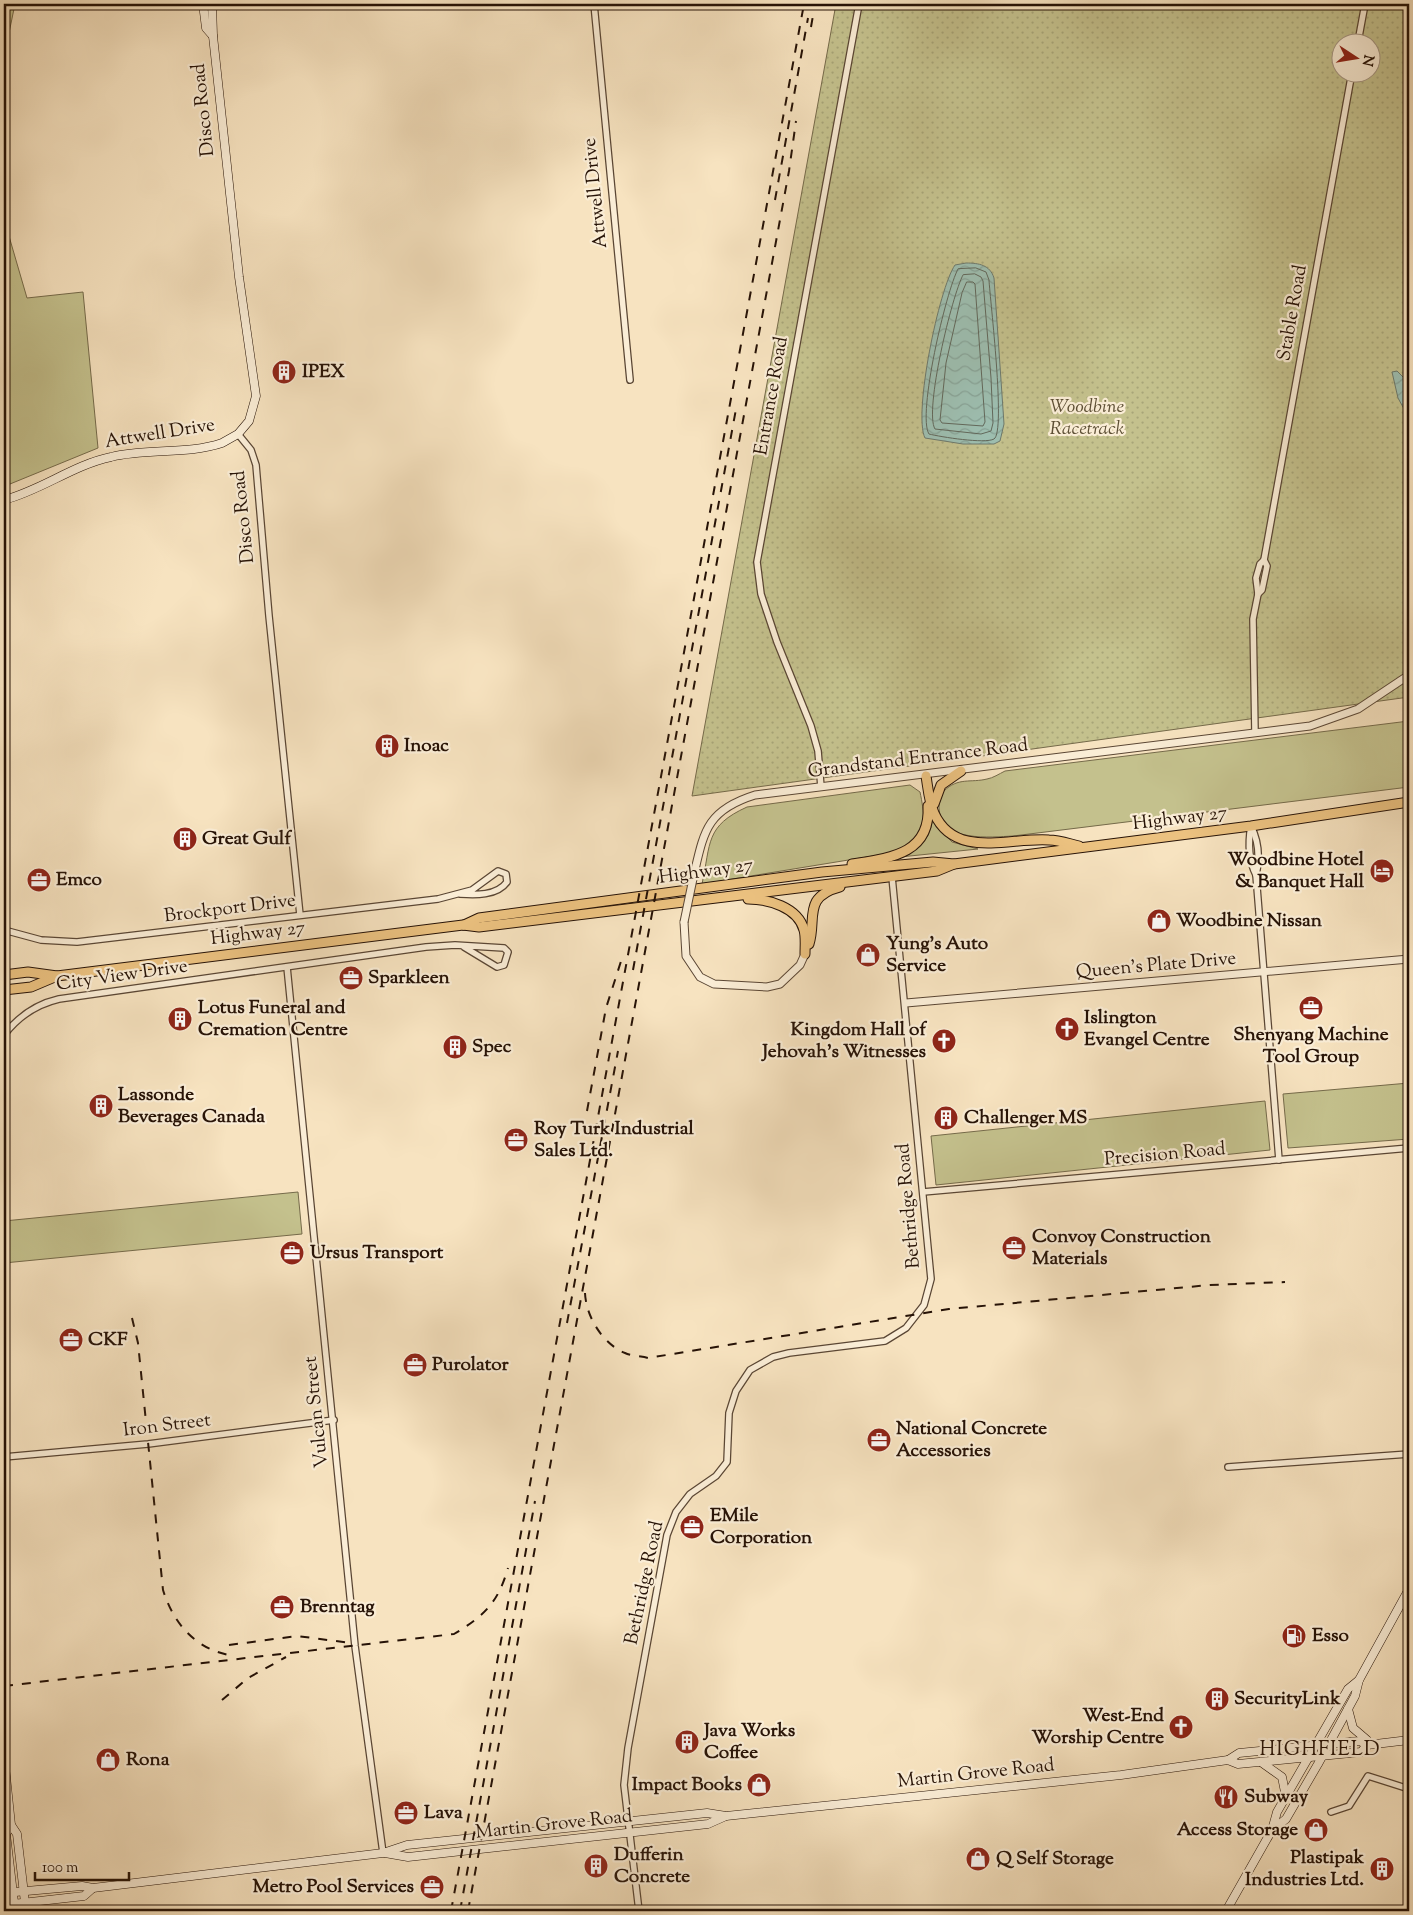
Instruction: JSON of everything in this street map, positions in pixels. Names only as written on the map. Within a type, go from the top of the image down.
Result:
[{"type":"main road","name":"Disco Road","points":[[203,4],[206,28],[212,36]]},
{"type":"main road","name":"Disco Road","points":[[212,4],[212,36],[239,277],[256,387],[252,414],[238,434]]},
{"type":"main road","name":"Attwell Drive","points":[[4,500],[36,490],[80,468],[110,457],[217,445],[238,434]]},
{"type":"main road","points":[[933,811],[938,790],[961,771]]},
{"type":"main road","points":[[926,776],[933,811],[948,833],[970,843],[1049,840],[1087,848]]},
{"type":"main road","points":[[822,872],[904,852],[915,845],[928,825],[928,806],[931,799]]},
{"type":"main road","name":"Highway 27","points":[[463,925],[478,918],[822,872],[933,862],[954,864],[1251,826],[1409,802]]},
{"type":"main road","name":"Highway 27","points":[[4,975],[28,972],[57,976],[463,925],[479,927],[892,877],[937,871],[954,864]]},
{"type":"main road","points":[[805,954],[810,941],[813,908],[822,895],[832,889],[875,879]]},
{"type":"main road","points":[[707,899],[758,899],[777,903],[796,916],[803,928],[805,954]]},
{"type":"main road","name":"Highway 27","points":[[4,990],[31,987],[57,976]]},
{"type":"main road","points":[[1272,1830],[1286,1819],[1323,1756],[1355,1696],[1359,1680],[1409,1590]]},
{"type":"main road","points":[[1226,1911],[1272,1830],[1277,1812],[1348,1689],[1359,1680]]},
{"type":"main road","points":[[1348,1709],[1353,1728],[1370,1744]]},
{"type":"main road","name":"Martin Grove Road","points":[[8,1892],[82,1886],[93,1888],[383,1853],[407,1844],[707,1813],[726,1816],[1121,1775],[1228,1760],[1239,1753],[1317,1744],[1360,1741],[1370,1744],[1409,1740]]},
{"type":"main road","name":"Martin Grove Road","points":[[1228,1760],[1238,1764],[1362,1752],[1370,1744]]},
{"type":"main road","points":[[4,1757],[11,1826],[18,1834],[26,1907]]},
{"type":"main road","points":[[1262,1762],[1282,1777],[1286,1798]]},
{"type":"main road","name":"Martin Grove Road","points":[[383,1853],[408,1857],[708,1824],[726,1816]]},
{"type":"main road","points":[[11,1826],[6,1834],[8,1892],[14,1908]]},
{"type":"main road","name":"Martin Grove Road","points":[[4,1905],[14,1908],[26,1907],[84,1896],[93,1888]]},
{"type":"street","name":"Attwell Drive","points":[[594,4],[630,380]]},
{"type":"street","name":"Entrance Road","points":[[821,787],[818,751],[811,726],[776,642],[761,594],[757,562],[860,4]]},
{"type":"street","points":[[1360,32],[1365,4]]},
{"type":"street","name":"Stable Road","points":[[1255,733],[1253,619],[1258,594],[1262,590],[1267,566],[1264,560],[1350,82]]},
{"type":"street","name":"Disco Road","points":[[238,434],[251,450],[256,465],[269,616],[300,915]]},
{"type":"street","name":"Grandstand Entrance Road","points":[[805,954],[800,965],[780,984],[767,987],[714,984],[700,977],[686,956],[684,922],[707,826],[719,813],[741,800],[754,796],[821,787],[926,776],[1310,726],[1338,717],[1375,700],[1409,675]]},
{"type":"street","points":[[1251,826],[1257,838],[1258,864],[1256,875],[1262,974],[1279,1160]]},
{"type":"street","name":"Brockport Drive","points":[[4,930],[41,940],[63,942],[300,915],[460,894],[472,890],[494,873],[503,871],[506,874],[507,882],[499,889],[475,896],[460,894]]},
{"type":"street","name":"Bethridge Road","points":[[639,1911],[624,1785],[628,1748],[668,1535],[676,1512],[690,1494],[716,1476],[727,1462],[729,1413],[736,1390],[750,1370],[773,1357],[885,1341],[906,1328],[924,1305],[931,1279],[906,1003],[892,877]]},
{"type":"street","name":"City View Drive","points":[[4,1035],[26,1013],[48,1002],[287,967],[426,947],[455,945],[504,948],[508,952],[507,962],[504,966],[497,967],[464,947]]},
{"type":"street","name":"Queen's Plate Drive","points":[[906,1003],[1262,974],[1409,959]]},
{"type":"street","name":"Vulcan Street","points":[[287,967],[334,1420],[355,1646],[383,1853]]},
{"type":"street","name":"Precision Road","points":[[923,1192],[1409,1148]]},
{"type":"street","name":"Iron Street","points":[[4,1457],[148,1444],[334,1420]]},
{"type":"street","points":[[1228,1467],[1409,1454]]},
{"type":"street","points":[[1331,1812],[1349,1806],[1368,1776],[1409,1789]]},
{"type":"green space","points":[[4,4],[15,4],[4,57]]},
{"type":"green space","name":"Woodbine Racetrack","points":[[836,4],[1409,4],[1409,697],[692,796]]},
{"type":"green space","points":[[4,219],[27,298],[83,292],[98,448],[10,484],[4,484]]},
{"type":"green space","points":[[1409,721],[1409,787],[1004,837],[968,836],[957,833],[948,827],[942,819],[939,808],[941,794],[954,784],[989,778],[1005,771]]},
{"type":"green space","points":[[910,785],[920,792],[923,822],[919,836],[908,847],[885,854],[702,884],[712,837],[724,821],[747,807]]},
{"type":"green space","points":[[932,820],[952,842],[978,849],[900,857],[912,851],[926,839]]},
{"type":"green space","points":[[1409,1083],[1409,1139],[1288,1148],[1283,1094]]},
{"type":"green space","points":[[1265,1101],[1270,1150],[936,1185],[931,1136]]},
{"type":"green space","points":[[298,1192],[302,1234],[4,1263],[4,1221]]},
{"type":"water","points":[[966,263],[987,268],[994,278],[1004,424],[1000,441],[994,444],[963,444],[925,438],[922,425],[925,379],[935,324],[942,298],[955,265]]},
{"type":"water","points":[[1397,371],[1409,383],[1409,418],[1398,398],[1392,372]]},
{"type":"railway","points":[[451,1911],[804,4]]},
{"type":"railway","points":[[811,27],[815,4]]},
{"type":"railway","points":[[775,200],[808,18]]},
{"type":"railway","points":[[468,1911],[789,171],[796,121]]},
{"type":"railway","points":[[633,970],[736,409]]},
{"type":"railway","points":[[587,1111],[606,1008],[623,955]]},
{"type":"railway","points":[[567,1323],[618,1051]]},
{"type":"railway","points":[[585,1293],[592,1320],[603,1336],[617,1349],[625,1353],[648,1358],[949,1309],[1210,1285],[1285,1282]]},
{"type":"railway","points":[[132,1318],[138,1343],[163,1590],[174,1614],[189,1634],[209,1648],[235,1656]]},
{"type":"railway","points":[[460,1911],[535,1501]]},
{"type":"railway","points":[[4,1686],[454,1634],[474,1621],[494,1600],[500,1591],[508,1568]]},
{"type":"railway","points":[[229,1645],[297,1636],[351,1643]]},
{"type":"railway","points":[[222,1700],[248,1678],[286,1657]]},
{"type":"place","name":"IPEX","points":[[284,372]]},
{"type":"place","name":"Inoac","points":[[387,746]]},
{"type":"place","name":"Great Gulf","points":[[185,839]]},
{"type":"place","name":"Woodbine Hotel & Banquet Hall","points":[[1382,871]]},
{"type":"place","name":"Emco","points":[[39,880]]},
{"type":"place","name":"Woodbine Nissan","points":[[1159,921]]},
{"type":"place","name":"Yung’s Auto Service","points":[[868,955]]},
{"type":"place","name":"Sparkleen","points":[[351,978]]},
{"type":"place","name":"Shenyang Machine Tool Group","points":[[1311,1008]]},
{"type":"place","name":"Lotus Funeral and Cremation Centre","points":[[180,1019]]},
{"type":"place","name":"Islington Evangel Centre","points":[[1067,1029]]},
{"type":"place","name":"Kingdom Hall of Jehovah's Witnesses","points":[[944,1041]]},
{"type":"place","name":"Spec","points":[[455,1047]]},
{"type":"place","name":"Lassonde Beverages Canada","points":[[101,1106]]},
{"type":"place","name":"Challenger MS","points":[[946,1118]]},
{"type":"place","name":"Roy Turk Industrial Sales Ltd.","points":[[516,1140]]},
{"type":"place","name":"Convoy Construction Materials","points":[[1014,1248]]},
{"type":"place","name":"Ursus Transport","points":[[292,1253]]},
{"type":"place","name":"CKF","points":[[71,1340]]},
{"type":"place","name":"Purolator","points":[[415,1365]]},
{"type":"place","name":"National Concrete Accessories","points":[[879,1440]]},
{"type":"place","name":"EMile Corporation","points":[[692,1527]]},
{"type":"place","name":"Brenntag","points":[[282,1607]]},
{"type":"place","name":"Esso","points":[[1294,1636]]},
{"type":"place","name":"SecurityLink","points":[[1217,1699]]},
{"type":"place","name":"West-End Worship Centre","points":[[1181,1727]]},
{"type":"place","name":"Java Works Coffee","points":[[687,1742]]},
{"type":"place","name":"Rona","points":[[108,1760]]},
{"type":"place","name":"Impact Books","points":[[759,1785]]},
{"type":"place","name":"Subway","points":[[1226,1797]]},
{"type":"place","name":"Lava","points":[[406,1813]]},
{"type":"place","name":"Access Storage","points":[[1316,1830]]},
{"type":"place","name":"Q Self Storage","points":[[978,1859]]},
{"type":"place","name":"Dufferin Concrete","points":[[596,1866]]},
{"type":"place","name":"Plastipak Industries Ltd.","points":[[1382,1869]]},
{"type":"place","name":"Metro Pool Services","points":[[432,1887]]},
{"type":"district","name":"HIGHFIELD","points":[[1320,1750]]}]
